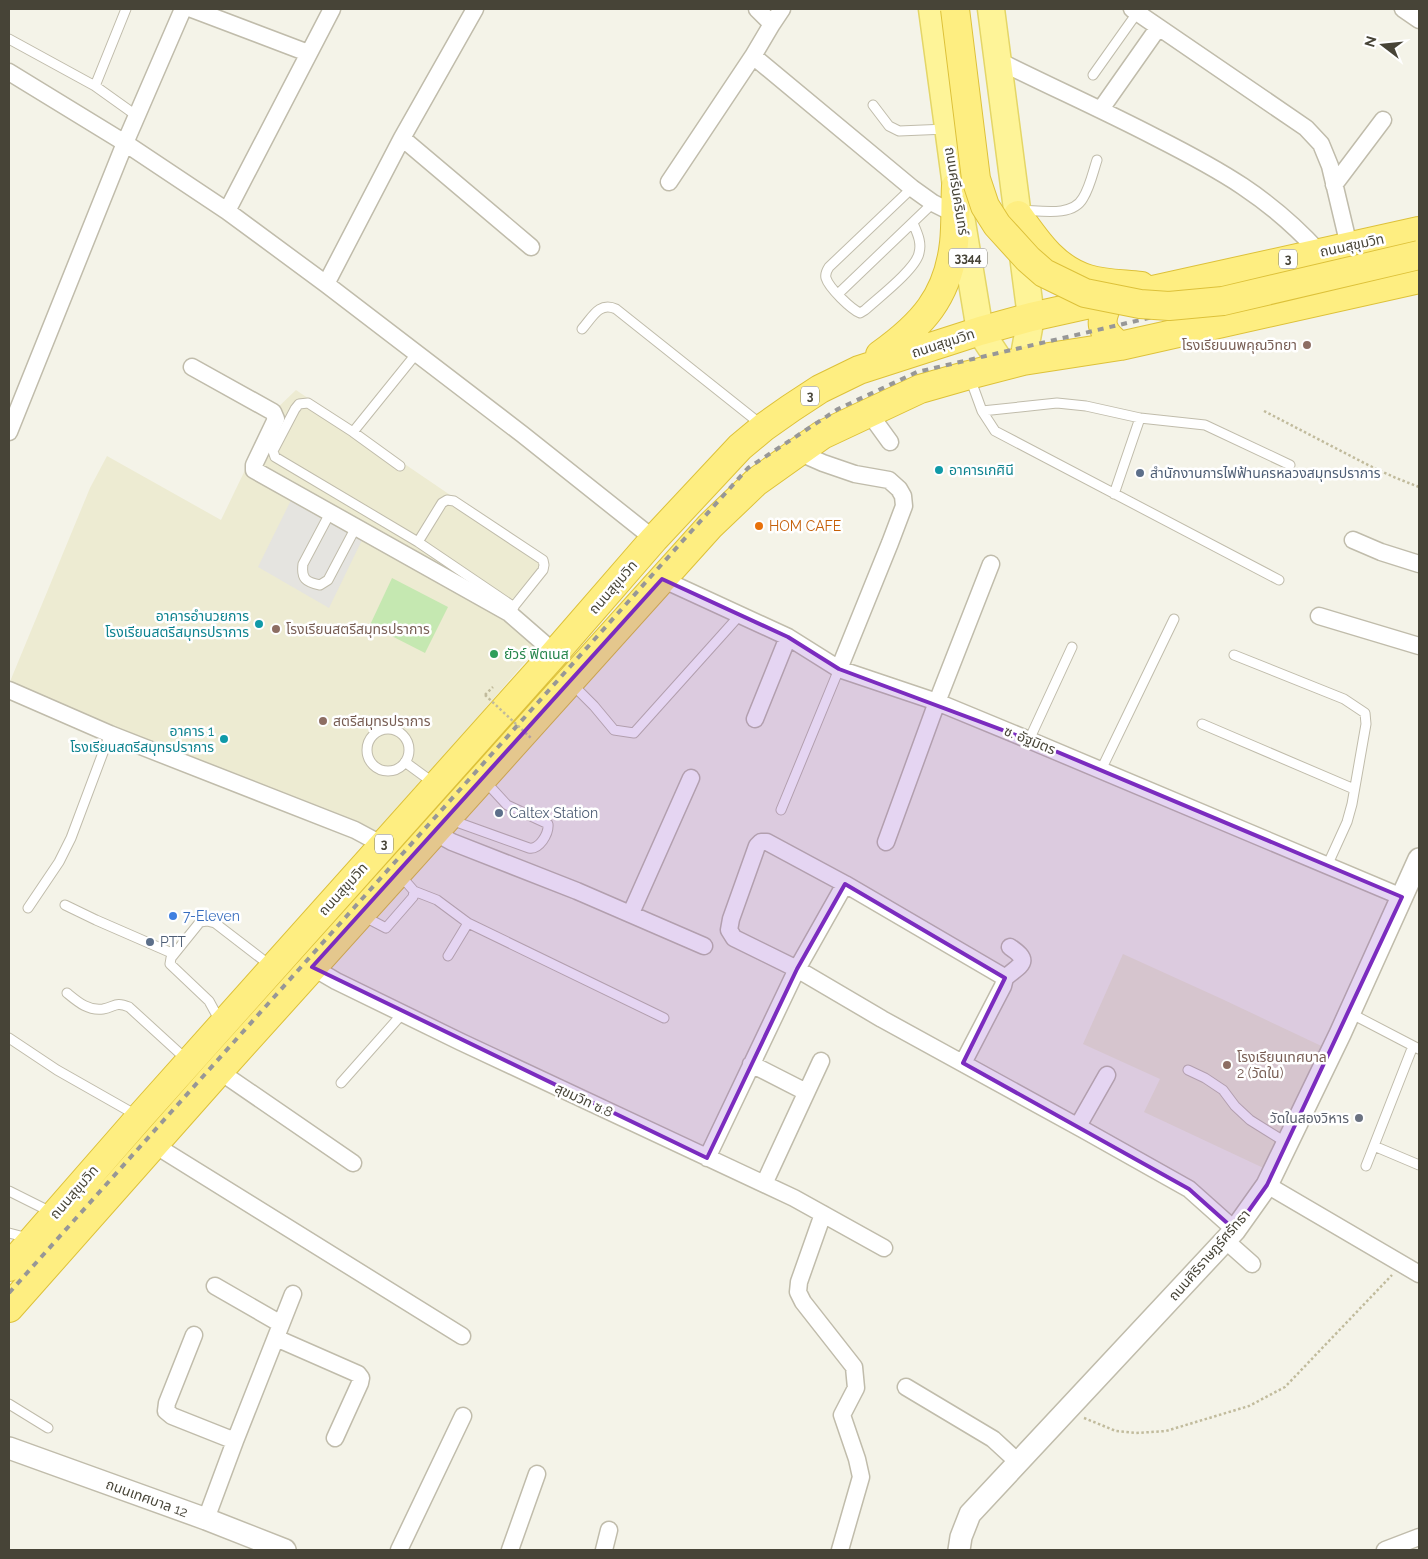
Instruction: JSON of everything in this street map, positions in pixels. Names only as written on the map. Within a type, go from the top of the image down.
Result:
[{"type":"highway","points":[[955,9],[976,179],[986,206],[997,225],[1028,259],[1044,273],[1060,282],[1085,293],[1140,304],[1169,306],[1223,301],[1419,255]]},
{"type":"highway","points":[[859,370],[906,337],[925,317],[939,296],[950,269],[954,243],[944,209],[956,186]]},
{"type":"highway","points":[[1017,213],[1049,256],[1067,269],[1088,279],[1158,289]]},
{"type":"highway","name":"ถนนสุขุมวิท","points":[[9,1267],[21,1236],[55,1214],[555,653],[654,539],[740,447],[764,426],[820,389],[859,370],[980,331],[1031,317],[1419,231]]},
{"type":"highway","name":"ถนนสุขุมวิท","points":[[9,1308],[360,913],[405,881],[440,825],[489,782],[570,682],[734,501],[756,482],[822,435],[920,389],[1013,364],[1120,346],[1419,279]]},
{"type":"highway","points":[[1110,300],[1104,311],[1102,326],[1108,338],[1120,346]]},
{"type":"highway","points":[[859,370],[873,372],[883,383],[885,390],[881,404],[869,413]]},
{"type":"main road","name":"ถนนศรีนครินทร์","points":[[932,9],[956,186],[980,331],[1013,364]]},
{"type":"main road","points":[[991,9],[1031,317],[1013,364]]},
{"type":"main road","points":[[947,123],[967,139],[976,141],[994,135],[1004,119]]},
{"type":"street","points":[[9,432],[125,144],[183,9]]},
{"type":"street","points":[[192,9],[308,53]]},
{"type":"street","points":[[226,211],[332,9]]},
{"type":"street","points":[[326,284],[402,138],[475,9]]},
{"type":"street","points":[[757,9],[772,24]]},
{"type":"street","points":[[669,182],[782,9]]},
{"type":"street","points":[[1403,9],[1419,20]]},
{"type":"street","points":[[1134,11],[1306,128],[1321,144],[1330,166],[1349,246]]},
{"type":"street","points":[[1100,109],[1158,28]]},
{"type":"street","points":[[753,56],[912,188],[944,209]]},
{"type":"street","points":[[997,60],[1100,109],[1210,165],[1246,187],[1274,208],[1303,234],[1319,252]]},
{"type":"street","points":[[9,72],[125,144],[226,211],[326,284],[522,434],[654,539]]},
{"type":"street","points":[[1334,185],[1383,120]]},
{"type":"street","points":[[402,138],[531,247]]},
{"type":"street","points":[[192,367],[273,412],[276,419],[254,465],[254,470],[511,610],[555,653]]},
{"type":"street","points":[[869,413],[890,442]]},
{"type":"street","points":[[798,452],[855,474],[889,480],[899,488],[903,496],[904,506],[839,669]]},
{"type":"street","points":[[1353,540],[1381,552],[1419,564]]},
{"type":"street","points":[[886,842],[936,702],[991,564]]},
{"type":"street","name":"ซ. อัฐมิตร","points":[[662,579],[738,616],[788,637],[839,669],[936,702],[1402,897]]},
{"type":"street","points":[[1319,616],[1419,646]]},
{"type":"street","points":[[755,719],[788,637]]},
{"type":"street","points":[[9,690],[110,734],[355,830],[382,845]]},
{"type":"street","points":[[631,914],[690,778]]},
{"type":"street","points":[[440,825],[452,842],[631,914],[704,946]]},
{"type":"street","points":[[1005,978],[845,884],[767,842],[761,842],[757,846],[730,919],[729,930],[734,938],[797,969],[882,1019],[1078,1126],[1189,1190],[1230,1235],[1252,1264]]},
{"type":"street","name":"ถนนศิริราษฎร์ศรัทธา","points":[[958,1550],[970,1514],[1230,1235],[1267,1185],[1349,1013],[1419,859]]},
{"type":"street","points":[[707,1158],[797,969],[845,884]]},
{"type":"street","points":[[963,1063],[1003,986],[1005,978],[1022,964],[1022,955],[1010,946]]},
{"type":"street","name":"สุขมวิท ซ.8","points":[[312,967],[336,981],[461,1042],[764,1184],[884,1248]]},
{"type":"street","points":[[764,1184],[821,1061]]},
{"type":"street","points":[[752,1064],[806,1092]]},
{"type":"street","points":[[219,1071],[354,1163]]},
{"type":"street","points":[[1078,1126],[1107,1075]]},
{"type":"street","points":[[153,1144],[462,1336]]},
{"type":"street","points":[[1267,1185],[1419,1274]]},
{"type":"street","points":[[823,1214],[799,1282],[798,1292],[854,1367],[856,1388],[842,1415],[858,1459],[861,1477],[840,1550]]},
{"type":"street","points":[[215,1286],[278,1331],[358,1374],[360,1383],[335,1438]]},
{"type":"street","points":[[206,1519],[293,1294]]},
{"type":"street","points":[[194,1336],[167,1403],[166,1411],[172,1416],[235,1441]]},
{"type":"street","points":[[906,1387],[993,1439],[1018,1462]]},
{"type":"street","points":[[400,1550],[463,1416]]},
{"type":"street","name":"ถนนเทศบาล 12","points":[[9,1448],[206,1519],[284,1550]]},
{"type":"street","points":[[510,1550],[536,1474]]},
{"type":"street","points":[[604,1550],[609,1530]]},
{"type":"street","points":[[1385,1550],[1419,1537]]},
{"type":"lane","points":[[95,86],[126,9]]},
{"type":"lane","points":[[1093,75],[1134,11]]},
{"type":"lane","points":[[9,39],[95,86],[137,116]]},
{"type":"lane","points":[[873,105],[889,126],[899,131],[947,123]]},
{"type":"lane","points":[[1017,213],[1059,211],[1072,208],[1083,199],[1097,160]]},
{"type":"lane","points":[[912,188],[829,266],[826,277],[838,294],[854,310],[860,312],[865,310],[914,264],[920,253],[920,240],[913,223]]},
{"type":"lane","points":[[838,294],[913,223],[944,209]]},
{"type":"lane","points":[[582,329],[602,307],[608,306],[616,309],[764,426]]},
{"type":"lane","points":[[353,432],[416,354]]},
{"type":"lane","points":[[969,375],[982,411],[995,431],[1278,580]]},
{"type":"lane","points":[[400,466],[308,403],[299,404],[295,409],[273,451],[275,457],[418,542],[511,610],[544,565],[543,560],[454,501],[447,500],[442,503],[418,542]]},
{"type":"lane","points":[[982,411],[1057,403],[1086,406],[1140,418],[1205,425],[1290,465]]},
{"type":"lane","points":[[1114,494],[1140,418]]},
{"type":"lane","points":[[330,512],[303,564],[302,573],[305,579],[312,583],[320,584],[328,580],[356,527]]},
{"type":"lane","points":[[570,682],[614,730],[634,733],[738,616]]},
{"type":"lane","points":[[1101,770],[1174,618]]},
{"type":"lane","points":[[1029,740],[1072,647]]},
{"type":"lane","points":[[1234,655],[1344,699],[1364,712],[1366,724],[1347,822],[1327,866]]},
{"type":"lane","points":[[780,810],[839,669]]},
{"type":"lane","points":[[1202,724],[1354,789]]},
{"type":"lane","points":[[384,730],[396,731],[402,735],[409,748],[405,762],[394,770],[380,769],[370,760],[367,748],[369,741],[378,732],[384,730]]},
{"type":"lane","points":[[28,908],[60,862],[71,838],[110,734]]},
{"type":"lane","points":[[405,762],[436,786]]},
{"type":"lane","points":[[440,825],[529,848],[534,849],[537,847],[548,829],[548,824],[507,805],[489,782]]},
{"type":"lane","points":[[405,881],[437,900],[468,922],[664,1018]]},
{"type":"lane","points":[[65,904],[96,920],[174,954]]},
{"type":"lane","points":[[222,1026],[209,1002],[170,964],[171,958],[200,922],[215,923],[273,968]]},
{"type":"lane","points":[[448,956],[468,922]]},
{"type":"lane","points":[[67,993],[87,1008],[103,1009],[120,1003],[129,1007],[189,1062]]},
{"type":"lane","points":[[341,1083],[403,1013]]},
{"type":"lane","points":[[1349,1013],[1416,1048],[1366,1166]]},
{"type":"lane","points":[[9,1038],[57,1070],[140,1117]]},
{"type":"lane","points":[[1188,1070],[1223,1090],[1235,1106],[1250,1120],[1288,1143]]},
{"type":"lane","points":[[1374,1146],[1419,1165]]},
{"type":"lane","points":[[9,1191],[55,1214]]},
{"type":"lane","points":[[9,1404],[48,1428]]},
{"type":"path","points":[[1264,411],[1370,466],[1419,487]]},
{"type":"path","points":[[493,687],[485,695],[531,738]]},
{"type":"path","points":[[1067,1410],[1116,1431],[1136,1433],[1166,1430],[1249,1406],[1285,1387],[1402,1265]]},
{"type":"highlighted area","points":[[662,579],[788,637],[839,669],[1029,740],[1402,897],[1267,1185],[1235,1230],[1189,1189],[963,1063],[1005,978],[845,884],[797,969],[707,1158],[312,967]]},
{"type":"shaded area","name":"โรงเรียนสตรีสมุทรปราการ","points":[[296,390],[550,563],[502,609],[537,648],[377,834],[360,825],[9,684],[90,488],[107,456],[221,520],[273,412]]},
{"type":"shaded area","points":[[292,498],[363,538],[329,608],[258,567]]},
{"type":"shaded area","name":"โรงเรียนเทศบาล 2 (วัดใน)","points":[[1123,954],[1332,1051],[1276,1174],[1144,1112],[1160,1079],[1083,1044]]},
{"type":"green space","points":[[392,578],[448,607],[425,653],[370,625]]},
{"type":"railway","points":[[9,1293],[748,468],[838,409],[917,372],[1419,255]]},
{"type":"place","name":"โรงเรียนนพคุณวิทยา","points":[[1307,345]]},
{"type":"place","name":"อาคารเกศินี","points":[[939,470]]},
{"type":"place","name":"สำนักงานการไฟฟ้านครหลวงสมุทรปราการ","points":[[1140,473]]},
{"type":"place","name":"HOM CAFE","points":[[759,526]]},
{"type":"place","name":"อาคารอำนวยการ โรงเรียนสตรีสมุทรปราการ","points":[[259,624]]},
{"type":"place","name":"โรงเรียนสตรีสมุทรปราการ","points":[[276,629]]},
{"type":"place","name":"ยัวร์ ฟิตเนส","points":[[494,654]]},
{"type":"place","name":"สตรีสมุทรปราการ","points":[[323,721]]},
{"type":"place","name":"อาคาร 1 โรงเรียนสตรีสมุทรปราการ","points":[[224,739]]},
{"type":"place","name":"Caltex Station","points":[[499,813]]},
{"type":"place","name":"7-Eleven","points":[[173,916]]},
{"type":"place","name":"PTT","points":[[150,942]]},
{"type":"place","name":"โรงเรียนเทศบาล 2 (วัดใน)","points":[[1227,1065]]},
{"type":"place","name":"วัดในสองวิหาร","points":[[1359,1118]]}]
